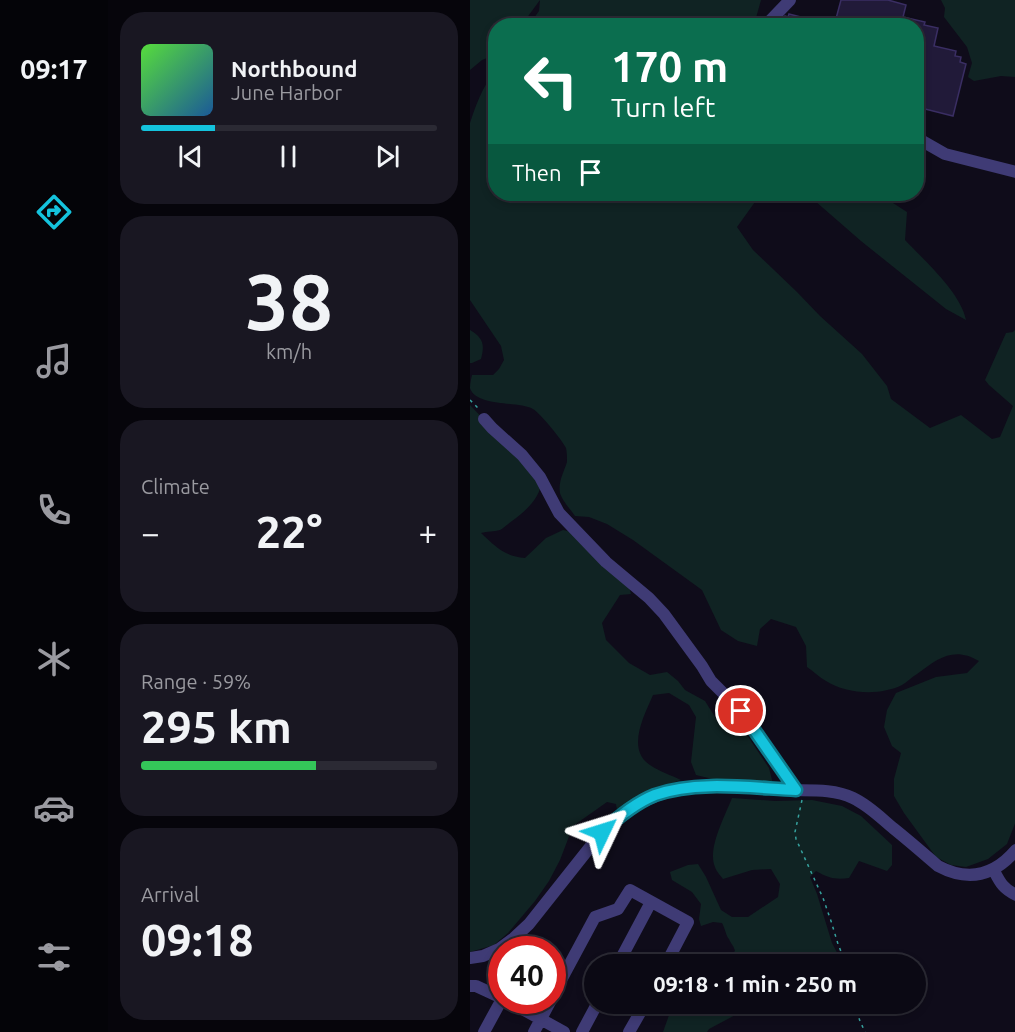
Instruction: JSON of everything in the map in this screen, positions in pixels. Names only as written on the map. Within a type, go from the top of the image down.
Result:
[{"type":"street","points":[[773,18],[790,0]]},
{"type":"street","points":[[924,142],[945,154],[1016,172]]},
{"type":"street","points":[[484,419],[522,455],[540,477],[559,513],[606,562],[649,598],[664,614],[711,681],[741,711],[801,791]]},
{"type":"street","points":[[522,936],[602,832],[615,819],[629,809],[668,791],[697,787],[830,792],[850,796],[862,802],[938,866],[948,872],[962,875],[985,873],[1016,850]]},
{"type":"street","points":[[993,869],[1000,884],[1016,895]]},
{"type":"street","points":[[566,972],[595,917],[618,909],[630,890],[688,922],[671,954]]},
{"type":"street","points":[[623,954],[651,902]]},
{"type":"street","points":[[470,958],[488,954]]},
{"type":"street","points":[[470,986],[476,986],[488,992]]},
{"type":"street","points":[[484,1032],[494,1014]]},
{"type":"street","points":[[532,1014],[564,1032]]},
{"type":"street","points":[[534,1032],[544,1014]]},
{"type":"street","points":[[582,1032],[592,1014]]},
{"type":"street","points":[[629,1032],[639,1014]]},
{"type":"path","points":[[470,400],[484,419]]},
{"type":"path","points":[[801,791],[795,832],[829,913],[842,954]]},
{"type":"path","points":[[858,1014],[865,1032]]},
{"type":"green space","points":[[470,0],[540,0],[527,18],[488,18],[488,58],[470,70]]},
{"type":"green space","points":[[540,0],[761,0],[756,18],[534,18],[539,11]]},
{"type":"green space","points":[[941,0],[1015,0],[1015,77],[1001,76],[974,81],[968,77],[972,63],[967,47],[944,17],[945,8]]},
{"type":"green space","points":[[488,81],[488,201],[756,201],[737,227],[753,250],[862,354],[887,386],[891,399],[930,428],[961,415],[992,439],[1000,437],[1013,406],[985,380],[1006,333],[1015,330],[1016,821],[1007,844],[988,859],[966,867],[951,865],[936,857],[894,796],[894,779],[901,753],[892,746],[884,727],[887,710],[896,693],[936,677],[967,673],[979,661],[962,654],[946,656],[893,689],[863,692],[834,685],[807,667],[806,646],[796,627],[771,619],[760,629],[757,646],[738,641],[721,630],[702,590],[607,524],[589,517],[575,516],[560,493],[567,462],[566,448],[551,427],[533,409],[480,398],[470,388],[472,375],[493,375],[504,360],[501,346],[470,300],[470,123]]},
{"type":"green space","points":[[815,201],[890,201],[907,212],[905,240],[950,288],[966,320],[946,309]]},
{"type":"green space","points":[[470,330],[478,336],[483,345],[481,359],[472,363],[470,363]]},
{"type":"green space","points":[[470,405],[522,460],[538,465],[541,474],[540,490],[526,510],[500,530],[481,533],[506,553],[525,558],[546,538],[563,530],[572,532],[629,587],[631,594],[620,595],[602,623],[606,640],[629,663],[650,675],[667,672],[685,690],[705,701],[720,725],[736,725],[747,735],[769,768],[773,784],[721,781],[696,775],[691,762],[696,717],[689,705],[669,693],[653,695],[639,732],[639,750],[650,765],[681,780],[640,796],[617,810],[616,804],[607,802],[573,826],[560,860],[535,901],[504,936],[488,936],[488,947],[470,952]]},
{"type":"green space","points":[[732,798],[775,801],[812,800],[842,806],[861,816],[892,845],[892,865],[887,871],[859,861],[849,878],[832,878],[816,871],[810,877],[838,954],[732,954],[735,951],[722,923],[713,922],[701,926],[699,919],[701,904],[692,892],[672,880],[670,872],[698,864],[721,910],[732,917],[748,917],[778,897],[780,884],[771,869],[752,870],[723,879],[716,870],[713,851],[721,823]]},
{"type":"green space","points":[[669,1014],[737,1014],[707,1032],[663,1032]]},
{"type":"building","points":[[841,0],[888,0],[906,5],[903,17],[907,18],[836,18]]},
{"type":"building","points":[[789,14],[805,18],[785,18],[785,16],[788,17]]},
{"type":"building","points":[[924,25],[938,28],[934,46],[956,51],[955,56],[961,57],[960,62],[966,64],[953,116],[924,109]]},
{"type":"route","points":[[602,832],[629,809],[668,791],[715,786],[796,790],[741,711]]}]
